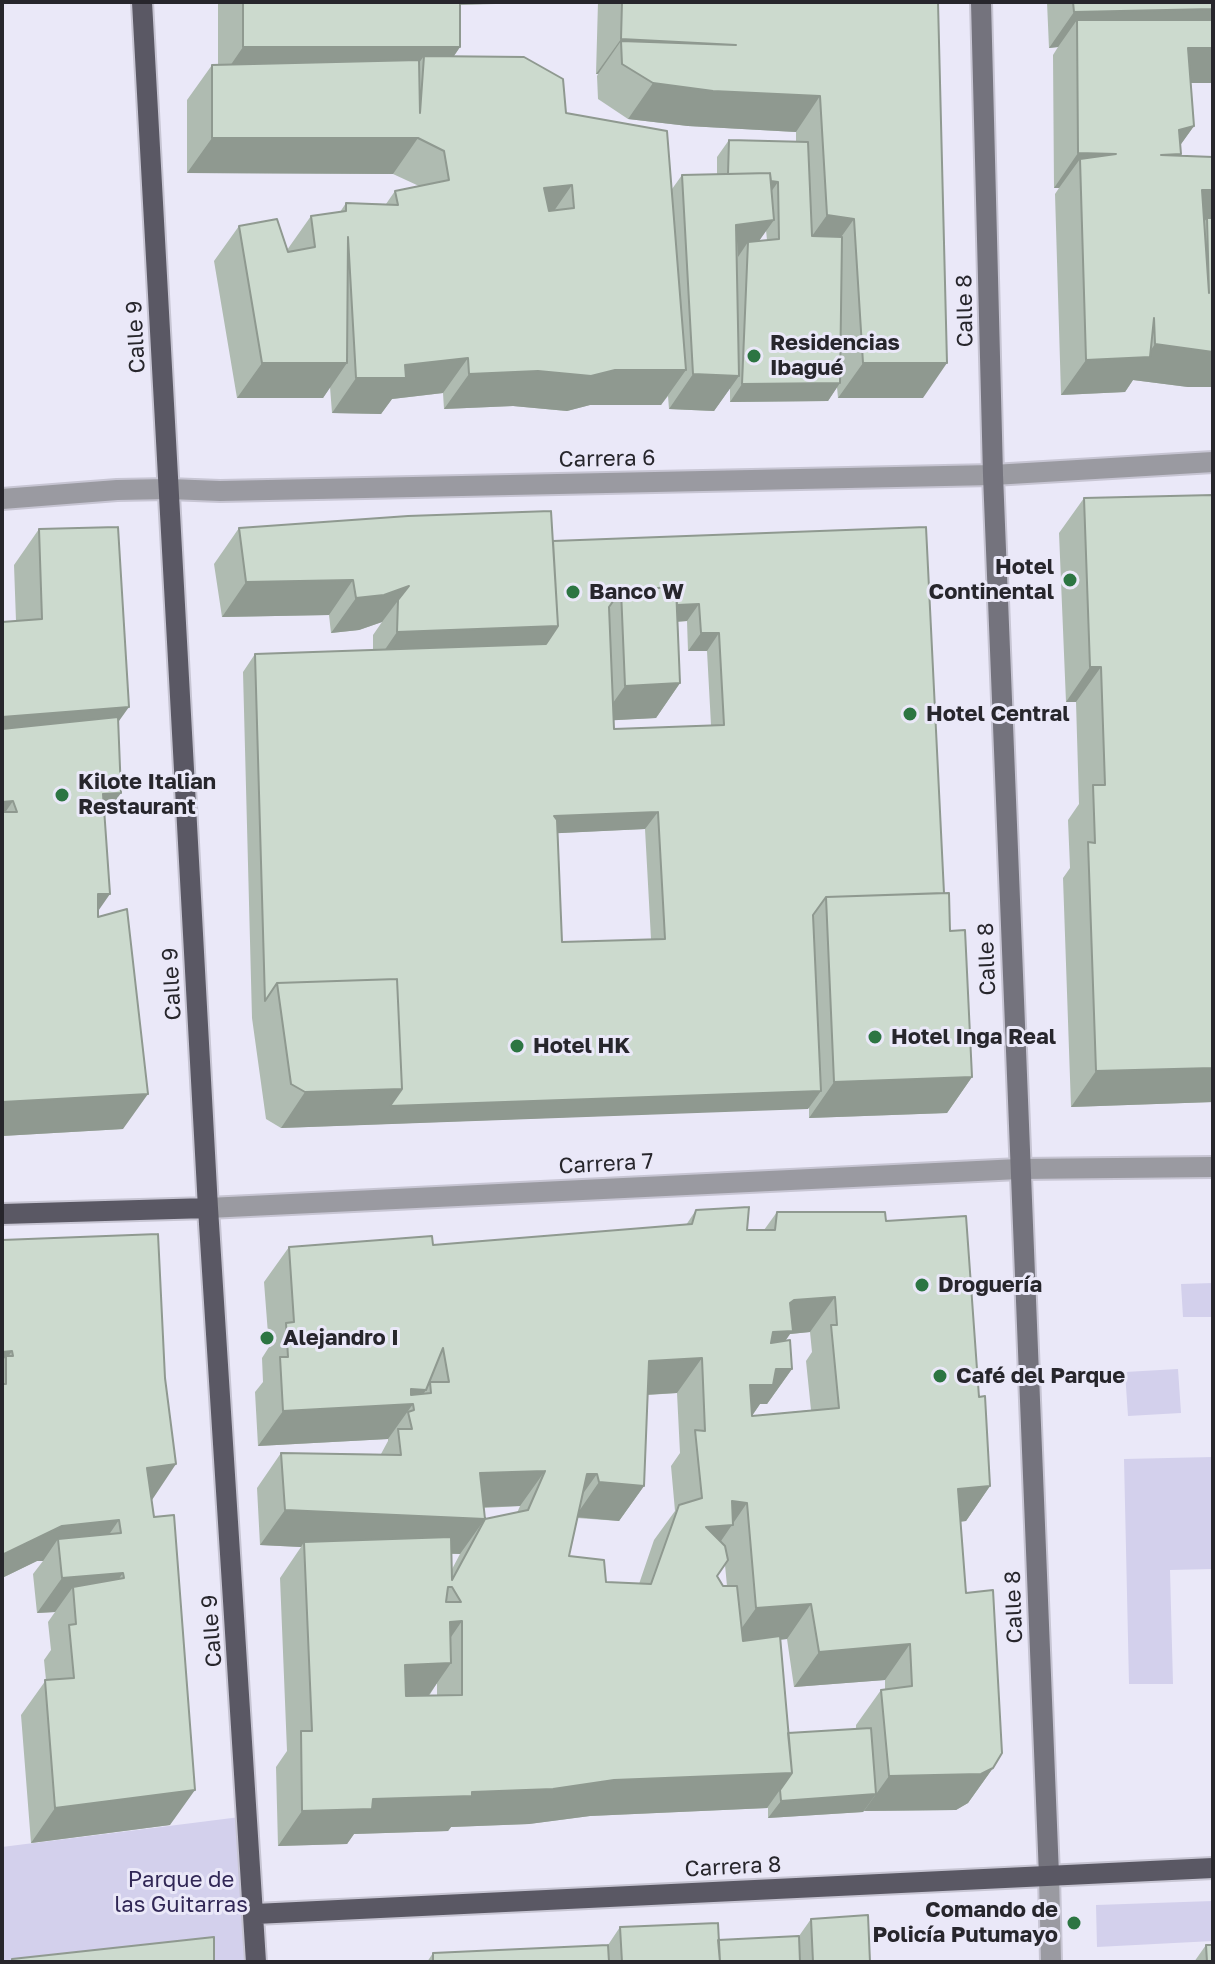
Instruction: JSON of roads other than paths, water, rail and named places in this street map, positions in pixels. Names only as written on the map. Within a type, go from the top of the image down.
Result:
[{"type":"main road","name":"Calle 9","points":[[142,2],[208,1208],[256,1962]]},
{"type":"main road","name":"Calle 8","points":[[981,2],[993,475],[1049,1875]]},
{"type":"main road","name":"Carrera 7","points":[[2,1214],[208,1208]]},
{"type":"main road","name":"Carrera 8","points":[[255,1914],[1213,1868]]},
{"type":"street","name":"Carrera 6","points":[[2,499],[117,490],[236,491],[993,475],[1213,462]]},
{"type":"street","name":"Carrera 7","points":[[208,1208],[1019,1169],[1213,1167]]},
{"type":"street","name":"Calle 8","points":[[1049,1875],[1051,1962]]},
{"type":"place","name":"Residencias Ibagué","points":[[754,356]]},
{"type":"place","name":"Hotel Continental","points":[[1070,580]]},
{"type":"place","name":"Banco W","points":[[573,592]]},
{"type":"place","name":"Hotel Central","points":[[910,714]]},
{"type":"place","name":"Kilote Italian Restaurant","points":[[62,795]]},
{"type":"place","name":"Hotel Inga Real","points":[[875,1037]]},
{"type":"place","name":"Hotel HK","points":[[517,1046]]},
{"type":"place","name":"Droguería","points":[[922,1285]]},
{"type":"place","name":"Alejandro I","points":[[267,1338]]},
{"type":"place","name":"Café del Parque","points":[[940,1376]]},
{"type":"place","name":"Comando de Policía Putumayo","points":[[1074,1923]]},
{"type":"park label","name":"Parque de las Guitarras","points":[[181,1892]]}]
